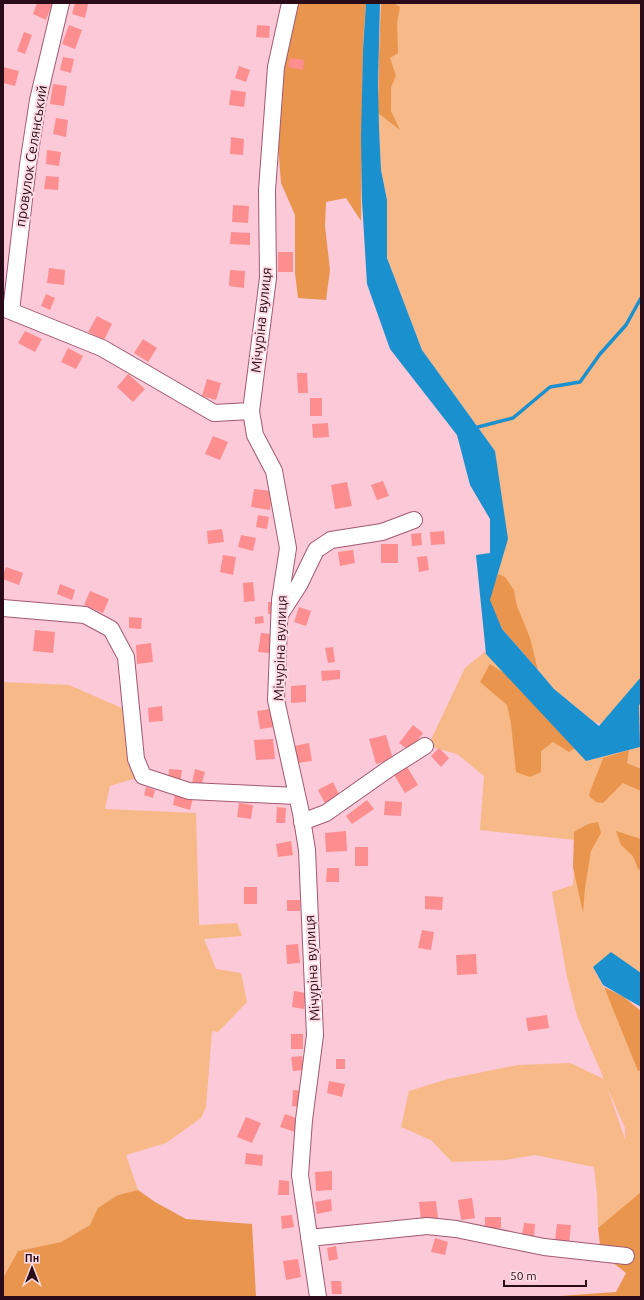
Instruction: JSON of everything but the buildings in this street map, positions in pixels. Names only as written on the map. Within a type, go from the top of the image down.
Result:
[{"type":"street","name":"провулок Селянський","points":[[61,3],[38,100],[7,309],[102,348],[214,413],[251,411]]},
{"type":"street","name":"Мічуріна вулиця","points":[[290,3],[276,67],[267,190],[268,278],[251,411],[254,435],[274,471],[288,548],[280,600],[276,700],[307,850],[315,1035],[304,1120],[300,1175],[318,1297]]},
{"type":"street","points":[[280,614],[299,585],[316,550],[331,540],[382,532],[414,520]]},
{"type":"street","points":[[3,608],[85,615],[111,629],[126,657],[136,759],[143,776],[189,791],[296,796]]},
{"type":"street","points":[[302,822],[326,813],[390,768],[425,746]]},
{"type":"street","points":[[309,1238],[427,1226],[456,1229],[544,1247],[626,1256]]},
{"type":"shaded area","points":[[290,3],[366,3],[363,44],[361,221],[346,198],[326,202],[325,226],[330,270],[326,300],[298,298],[295,273],[295,215],[281,183],[274,93]]},
{"type":"shaded area","points":[[381,3],[641,3],[641,679],[601,724],[593,721],[554,689],[538,670],[530,640],[517,606],[514,590],[496,575],[495,451],[422,350],[387,258],[387,200],[381,170],[378,113]]},
{"type":"shaded area","points":[[381,3],[394,3],[400,7],[397,23],[398,53],[390,58],[396,76],[391,87],[391,111],[400,130],[378,113]]},
{"type":"shaded area","points":[[498,574],[505,577],[514,590],[517,606],[530,638],[538,670],[502,629],[488,599]]},
{"type":"shaded area","points":[[486,651],[586,761],[640,747],[639,705],[641,703],[641,973],[611,953],[593,967],[610,1000],[638,1070],[641,1070],[641,1241],[598,1228],[594,1167],[535,1155],[505,1160],[452,1162],[431,1140],[401,1127],[409,1091],[448,1079],[518,1065],[570,1063],[604,1079],[577,1016],[567,977],[552,892],[573,885],[575,840],[480,830],[484,776],[457,754],[428,746],[465,668]],"holes":[[[607,1087],[625,1128],[625,1139]]]},
{"type":"shaded area","points":[[490,664],[510,677],[577,747],[569,752],[553,742],[541,751],[541,772],[530,777],[516,772],[511,723],[507,705],[480,682]]},
{"type":"shaded area","points":[[3,682],[69,685],[131,712],[143,776],[110,786],[105,809],[196,813],[199,925],[237,923],[242,936],[204,939],[216,969],[241,973],[247,1002],[218,1032],[212,1031],[206,1107],[201,1118],[166,1143],[126,1155],[138,1190],[118,1195],[90,1225],[61,1242],[18,1251],[3,1278]]},
{"type":"shaded area","points":[[629,750],[627,763],[641,769],[641,791],[623,783],[603,803],[596,802],[589,796],[603,758]]},
{"type":"shaded area","points":[[598,822],[601,833],[591,851],[585,888],[583,913],[573,867],[574,832],[588,824]]},
{"type":"shaded area","points":[[616,831],[641,839],[641,871],[638,869],[633,856],[621,845]]},
{"type":"shaded area","points":[[604,987],[624,997],[641,1011],[641,1070],[638,1071]]},
{"type":"shaded area","points":[[138,1190],[155,1202],[186,1219],[252,1224],[256,1297],[3,1297],[3,1278],[18,1251],[61,1242],[90,1225],[98,1208],[118,1195]]},
{"type":"shaded area","points":[[641,1192],[641,1297],[560,1297],[559,1296],[616,1292],[626,1273],[601,1253],[598,1228]]},
{"type":"water","points":[[366,3],[380,3],[378,85],[379,128],[381,170],[387,200],[387,258],[422,350],[495,451],[508,539],[490,600],[502,629],[554,689],[599,726],[641,677],[641,703],[639,705],[640,747],[586,761],[486,654],[476,555],[490,553],[490,519],[470,485],[457,435],[390,349],[367,284],[362,201],[361,137],[363,49]]},
{"type":"water","points":[[611,952],[641,973],[641,1007],[603,985],[593,967]]},
{"type":"waterway","points":[[478,427],[513,418],[550,387],[580,382],[600,354],[626,325],[641,298]]}]
